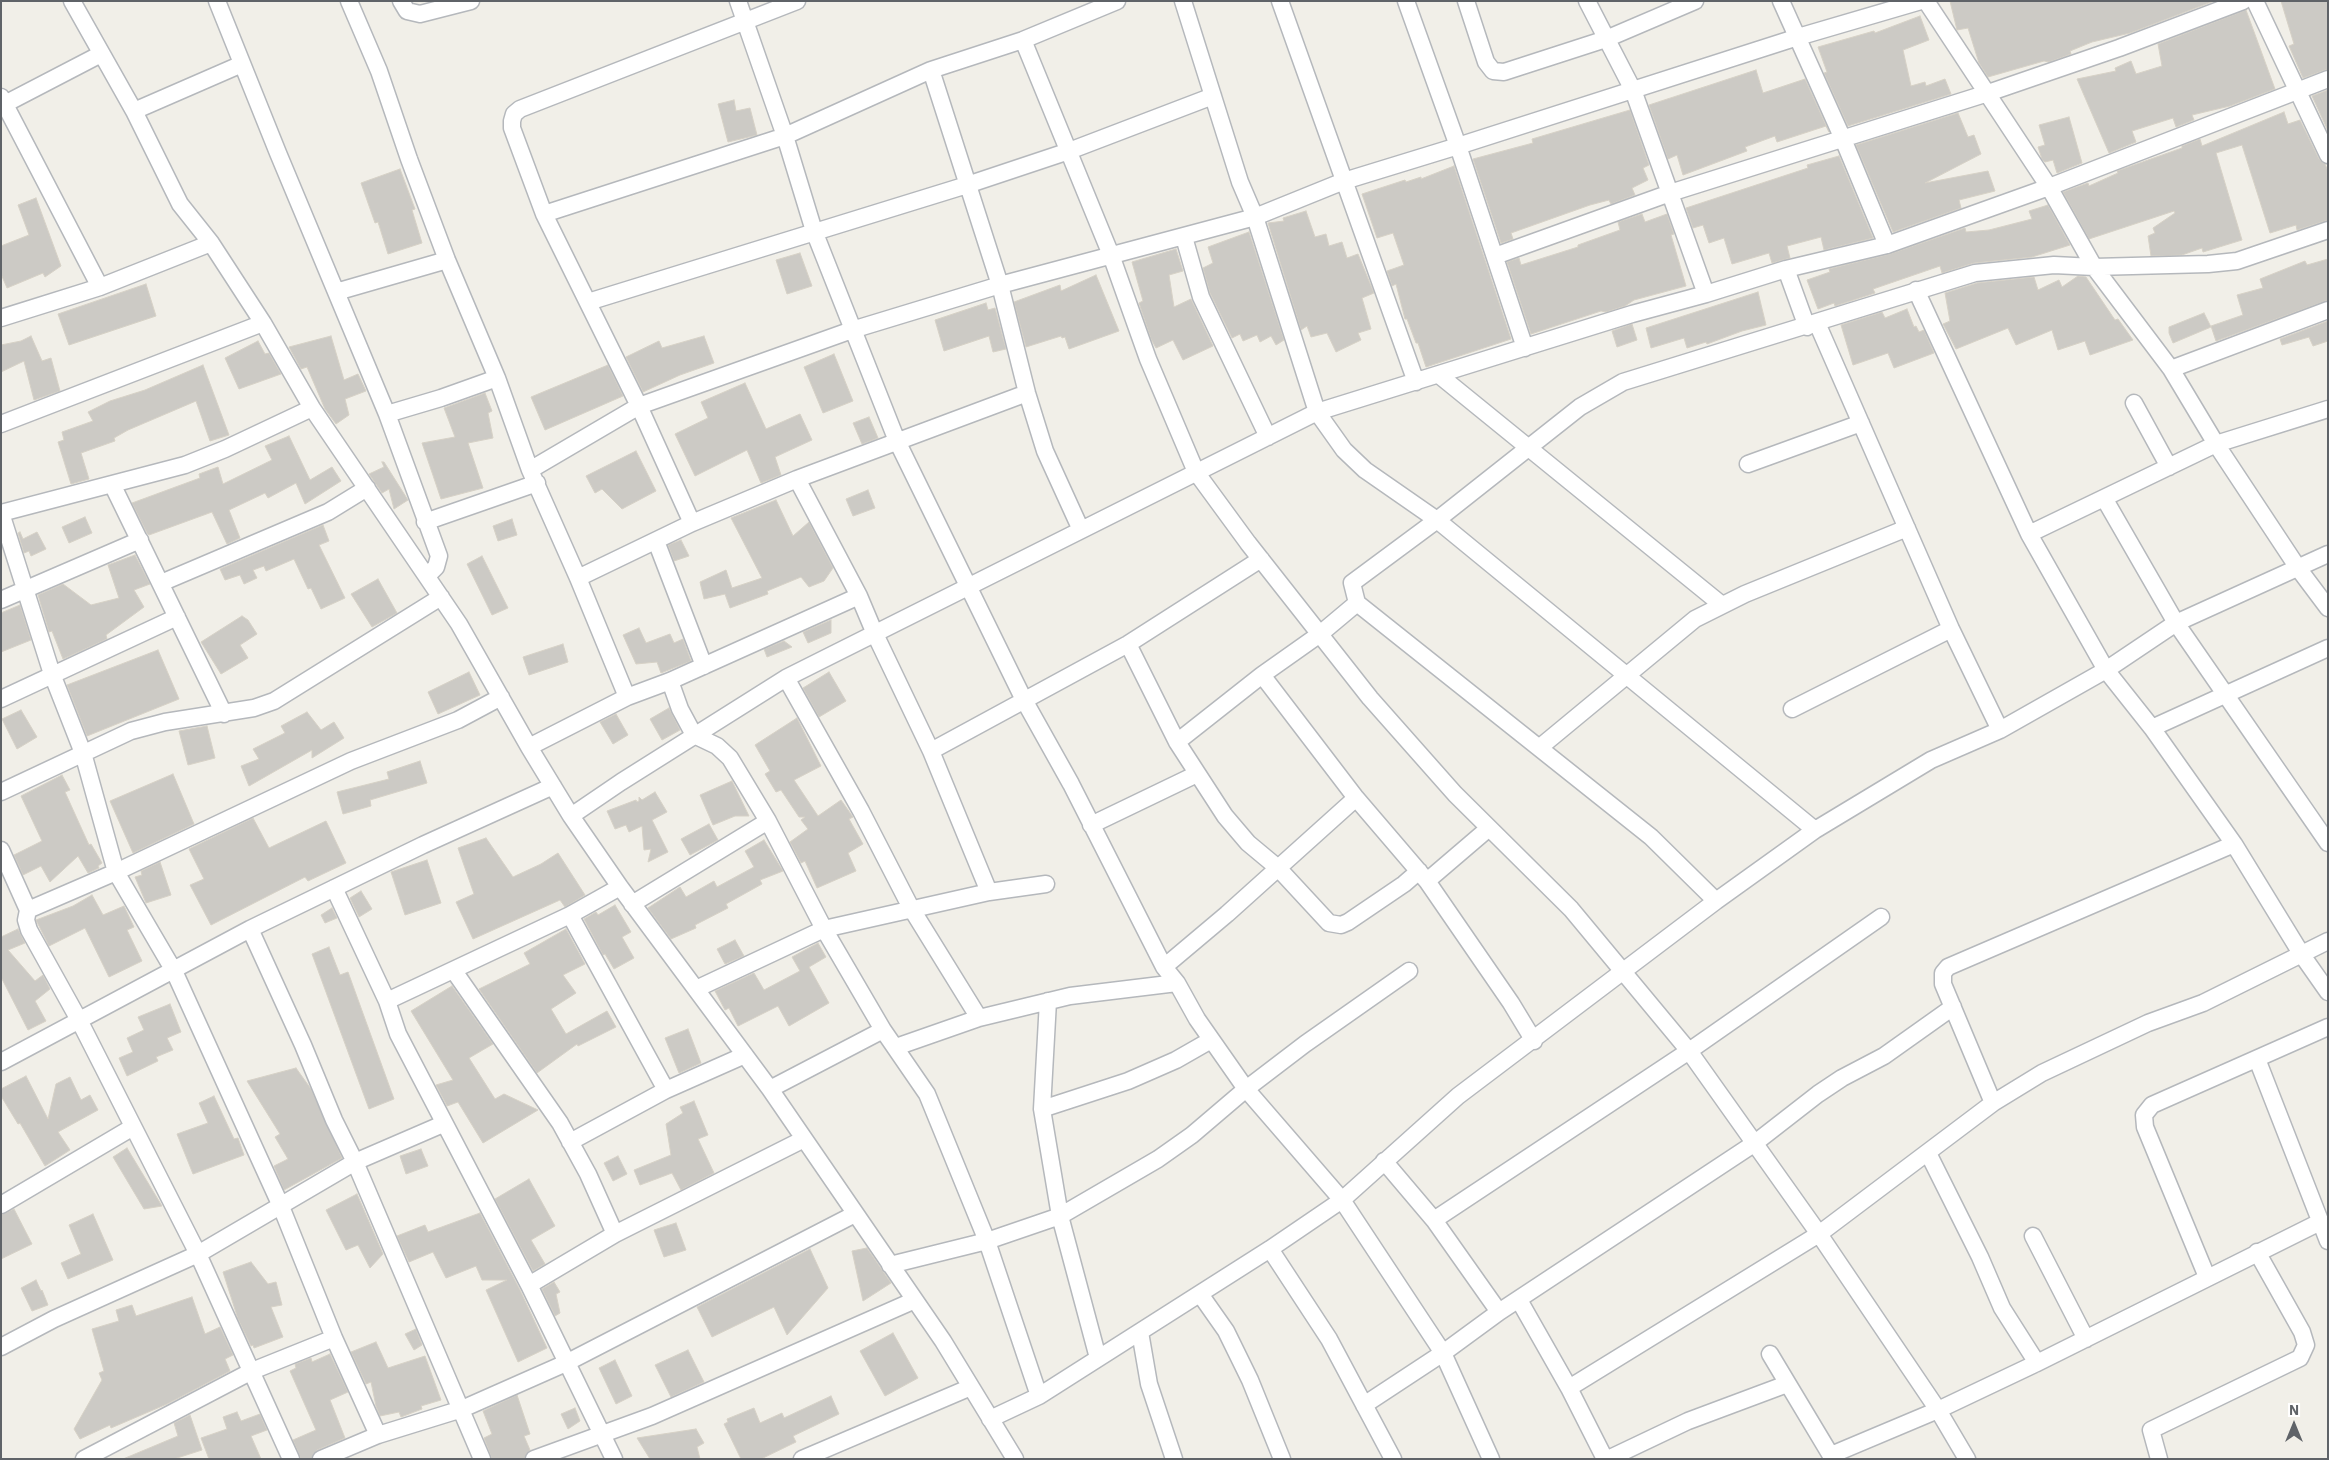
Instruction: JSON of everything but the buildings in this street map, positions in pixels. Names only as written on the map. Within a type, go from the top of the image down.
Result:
[{"type":"street","points":[[72,1],[134,111],[180,204],[211,242],[263,323],[312,408],[441,596],[529,748],[571,816],[632,904],[770,1089],[915,1300],[1015,1459]]},
{"type":"street","points":[[217,1],[387,414],[439,556],[436,567],[427,576]]},
{"type":"street","points":[[348,1],[379,71],[409,159],[447,260],[497,378],[533,476],[627,697]]},
{"type":"street","points":[[402,1],[407,11],[420,14],[471,1]]},
{"type":"street","points":[[738,1],[744,24],[785,136],[814,231],[897,441],[1024,700],[1071,784],[1164,968],[1177,983],[1246,1090],[1342,1200],[1443,1353],[1491,1459]]},
{"type":"street","points":[[692,523],[639,406],[544,214],[512,128],[514,114],[520,109],[744,24],[797,1]]},
{"type":"street","points":[[544,214],[785,136],[931,70],[1023,40],[1117,1]]},
{"type":"street","points":[[1183,1],[1240,182],[1255,217],[1317,412],[1344,450],[1366,470],[1437,520],[1815,830]]},
{"type":"street","points":[[1280,1],[1416,382]]},
{"type":"street","points":[[1406,1],[1458,146],[1525,348]]},
{"type":"street","points":[[1466,1],[1486,62],[1493,71],[1504,72],[1606,39],[1695,1]]},
{"type":"street","points":[[1587,1],[1633,90],[1706,294]]},
{"type":"street","points":[[1781,1],[1843,139],[1887,245]]},
{"type":"street","points":[[425,522],[533,476],[639,406],[852,330],[1000,285],[1255,217],[1344,181],[1798,37],[1921,1]]},
{"type":"street","points":[[1926,1],[2049,187],[2094,267],[2171,369],[2216,444],[2298,568],[2328,608]]},
{"type":"street","points":[[1495,256],[1670,192],[1988,93],[2119,48],[2242,1]]},
{"type":"street","points":[[2255,1],[2328,155]]},
{"type":"street","points":[[1023,40],[1110,255],[1148,359],[1196,472],[1261,559],[1370,698],[1455,794],[1572,909],[1689,1050],[1819,1234],[1938,1410],[1967,1459]]},
{"type":"street","points":[[100,287],[2,102],[102,54]]},
{"type":"street","points":[[134,111],[242,64]]},
{"type":"street","points":[[931,70],[1000,285],[1026,393],[1045,450],[1082,530]]},
{"type":"street","points":[[571,816],[694,735],[786,678],[1317,412],[1632,314],[1706,294],[1786,269],[1887,245],[2049,187],[2328,79]]},
{"type":"street","points":[[588,302],[967,185],[1069,151],[1213,96]]},
{"type":"street","points":[[1716,901],[1651,837],[1358,603],[1352,583],[1437,520],[1580,407],[1623,382],[1975,273],[2054,265],[2094,267],[2208,264],[2237,261],[2328,230]]},
{"type":"street","points":[[1184,237],[1201,297],[1268,437]]},
{"type":"street","points":[[1,318],[100,287],[211,242]]},
{"type":"street","points":[[336,292],[447,260]]},
{"type":"street","points":[[1786,269],[1861,423],[1951,629],[2000,730]]},
{"type":"street","points":[[1916,290],[2029,534],[2106,670],[2152,728],[2234,844],[2302,955],[2328,992]]},
{"type":"street","points":[[2171,369],[2328,310]]},
{"type":"street","points":[[1,424],[263,323]]},
{"type":"street","points":[[1439,375],[1722,605]]},
{"type":"street","points":[[387,414],[449,396],[497,378]]},
{"type":"street","points":[[578,578],[692,523],[797,479],[1026,393]]},
{"type":"street","points":[[2134,404],[2169,467]]},
{"type":"street","points":[[312,408],[225,449],[184,465],[1,513],[52,674],[83,753],[116,872],[174,971],[280,1204],[334,1338],[378,1435]]},
{"type":"street","points":[[2029,534],[2216,444],[2328,409]]},
{"type":"street","points":[[1748,464],[1861,423]]},
{"type":"street","points":[[797,479],[859,596],[931,751],[989,892]]},
{"type":"street","points":[[112,484],[224,714]]},
{"type":"street","points":[[161,583],[328,512],[367,488]]},
{"type":"street","points":[[2104,498],[2176,623],[2328,843]]},
{"type":"street","points":[[1539,748],[1695,619],[1745,594],[1907,528]]},
{"type":"street","points":[[1,600],[26,591],[140,540]]},
{"type":"street","points":[[656,541],[704,666]]},
{"type":"street","points":[[990,1418],[1039,1396],[1270,1249],[1342,1200],[1458,1096],[1534,1041],[1716,901],[1815,830],[1930,760],[2000,730],[2106,670],[2176,623],[2328,554]]},
{"type":"street","points":[[931,751],[1128,644],[1261,559]]},
{"type":"street","points":[[1,792],[132,731],[157,724],[254,708],[274,701],[441,596]]},
{"type":"street","points":[[529,748],[627,697],[670,681],[859,596]]},
{"type":"street","points":[[1177,742],[1358,603]]},
{"type":"street","points":[[1,699],[178,617]]},
{"type":"street","points":[[1792,709],[1951,629]]},
{"type":"street","points":[[1128,644],[1177,742],[1225,816],[1248,842],[1278,868],[1324,920],[1333,925],[1341,925],[1348,922],[1404,884],[1423,876],[1489,828]]},
{"type":"street","points":[[2152,728],[2328,648]]},
{"type":"street","points":[[1262,675],[1356,798],[1423,876],[1512,1003],[1534,1041]]},
{"type":"street","points":[[786,678],[861,811],[911,908],[979,1018]]},
{"type":"street","points":[[670,681],[675,698],[694,735],[717,746],[730,758],[768,821],[824,929],[883,1030],[927,1094],[987,1241],[1039,1396]]},
{"type":"street","points":[[28,910],[116,872],[351,761],[458,720],[501,698]]},
{"type":"street","points":[[1091,825],[1197,774]]},
{"type":"street","points":[[1,1062],[250,929],[553,786]]},
{"type":"street","points":[[1164,968],[1356,798]]},
{"type":"street","points":[[632,904],[768,821]]},
{"type":"street","points":[[1993,1104],[1943,984],[1943,973],[1948,967],[2234,844]]},
{"type":"street","points":[[1,850],[28,910],[26,920],[29,930],[79,1020],[198,1254],[291,1459]]},
{"type":"street","points":[[696,989],[824,929],[989,892],[1046,884]]},
{"type":"street","points":[[387,1001],[570,915],[620,887]]},
{"type":"street","points":[[334,888],[387,1001],[398,1034],[443,1124],[528,1284],[614,1459]]},
{"type":"street","points":[[570,915],[666,1090]]},
{"type":"street","points":[[1434,1220],[1689,1050],[1881,916]]},
{"type":"street","points":[[250,929],[303,1045],[334,1120],[355,1162],[482,1459]]},
{"type":"street","points":[[1569,1388],[1819,1234],[1993,1104],[2042,1073],[2148,1023],[2203,1002],[2328,941]]},
{"type":"street","points":[[454,971],[560,1123],[615,1234]]},
{"type":"street","points":[[890,1265],[987,1241],[1060,1216],[1158,1159],[1192,1135],[1305,1044],[1409,971]]},
{"type":"street","points":[[896,1047],[979,1018],[1048,1001],[1095,992],[1177,983]]},
{"type":"street","points":[[1048,1001],[1042,1109],[1060,1216],[1098,1358]]},
{"type":"street","points":[[1364,1405],[1443,1353],[1499,1312],[1755,1143],[1818,1094],[1842,1078],[1884,1056],[1953,1007]]},
{"type":"street","points":[[2207,1277],[2144,1127],[2144,1115],[2152,1105],[2328,1027]]},
{"type":"street","points":[[770,1089],[883,1030]]},
{"type":"street","points":[[1042,1109],[1128,1081],[1176,1060],[1212,1040]]},
{"type":"street","points":[[570,1142],[666,1090],[746,1055]]},
{"type":"street","points":[[2257,1059],[2328,1241]]},
{"type":"street","points":[[1,1347],[54,1319],[198,1254],[280,1204],[355,1162],[443,1124]]},
{"type":"street","points":[[1,1204],[133,1127]]},
{"type":"street","points":[[528,1284],[615,1234],[804,1139]]},
{"type":"street","points":[[1928,1153],[1980,1257],[2002,1308],[2037,1363]]},
{"type":"street","points":[[1384,1161],[1434,1220],[1499,1312]]},
{"type":"street","points":[[321,1459],[378,1435],[462,1409],[566,1363],[855,1214]]},
{"type":"street","points":[[1770,1354],[1832,1457],[2037,1363],[2320,1222]]},
{"type":"street","points":[[2033,1236],[2086,1339]]},
{"type":"street","points":[[1270,1249],[1329,1339],[1393,1459]]},
{"type":"street","points":[[2159,1459],[2151,1430],[2300,1358],[2306,1345],[2302,1332],[2257,1252]]},
{"type":"street","points":[[1200,1294],[1226,1331],[1250,1380],[1282,1459]]},
{"type":"street","points":[[534,1459],[652,1416],[915,1300]]},
{"type":"street","points":[[1519,1300],[1607,1459],[1688,1421],[1787,1384]]},
{"type":"street","points":[[1140,1332],[1149,1384],[1174,1459]]},
{"type":"street","points":[[84,1459],[252,1372],[334,1338]]},
{"type":"street","points":[[802,1459],[971,1387]]}]
